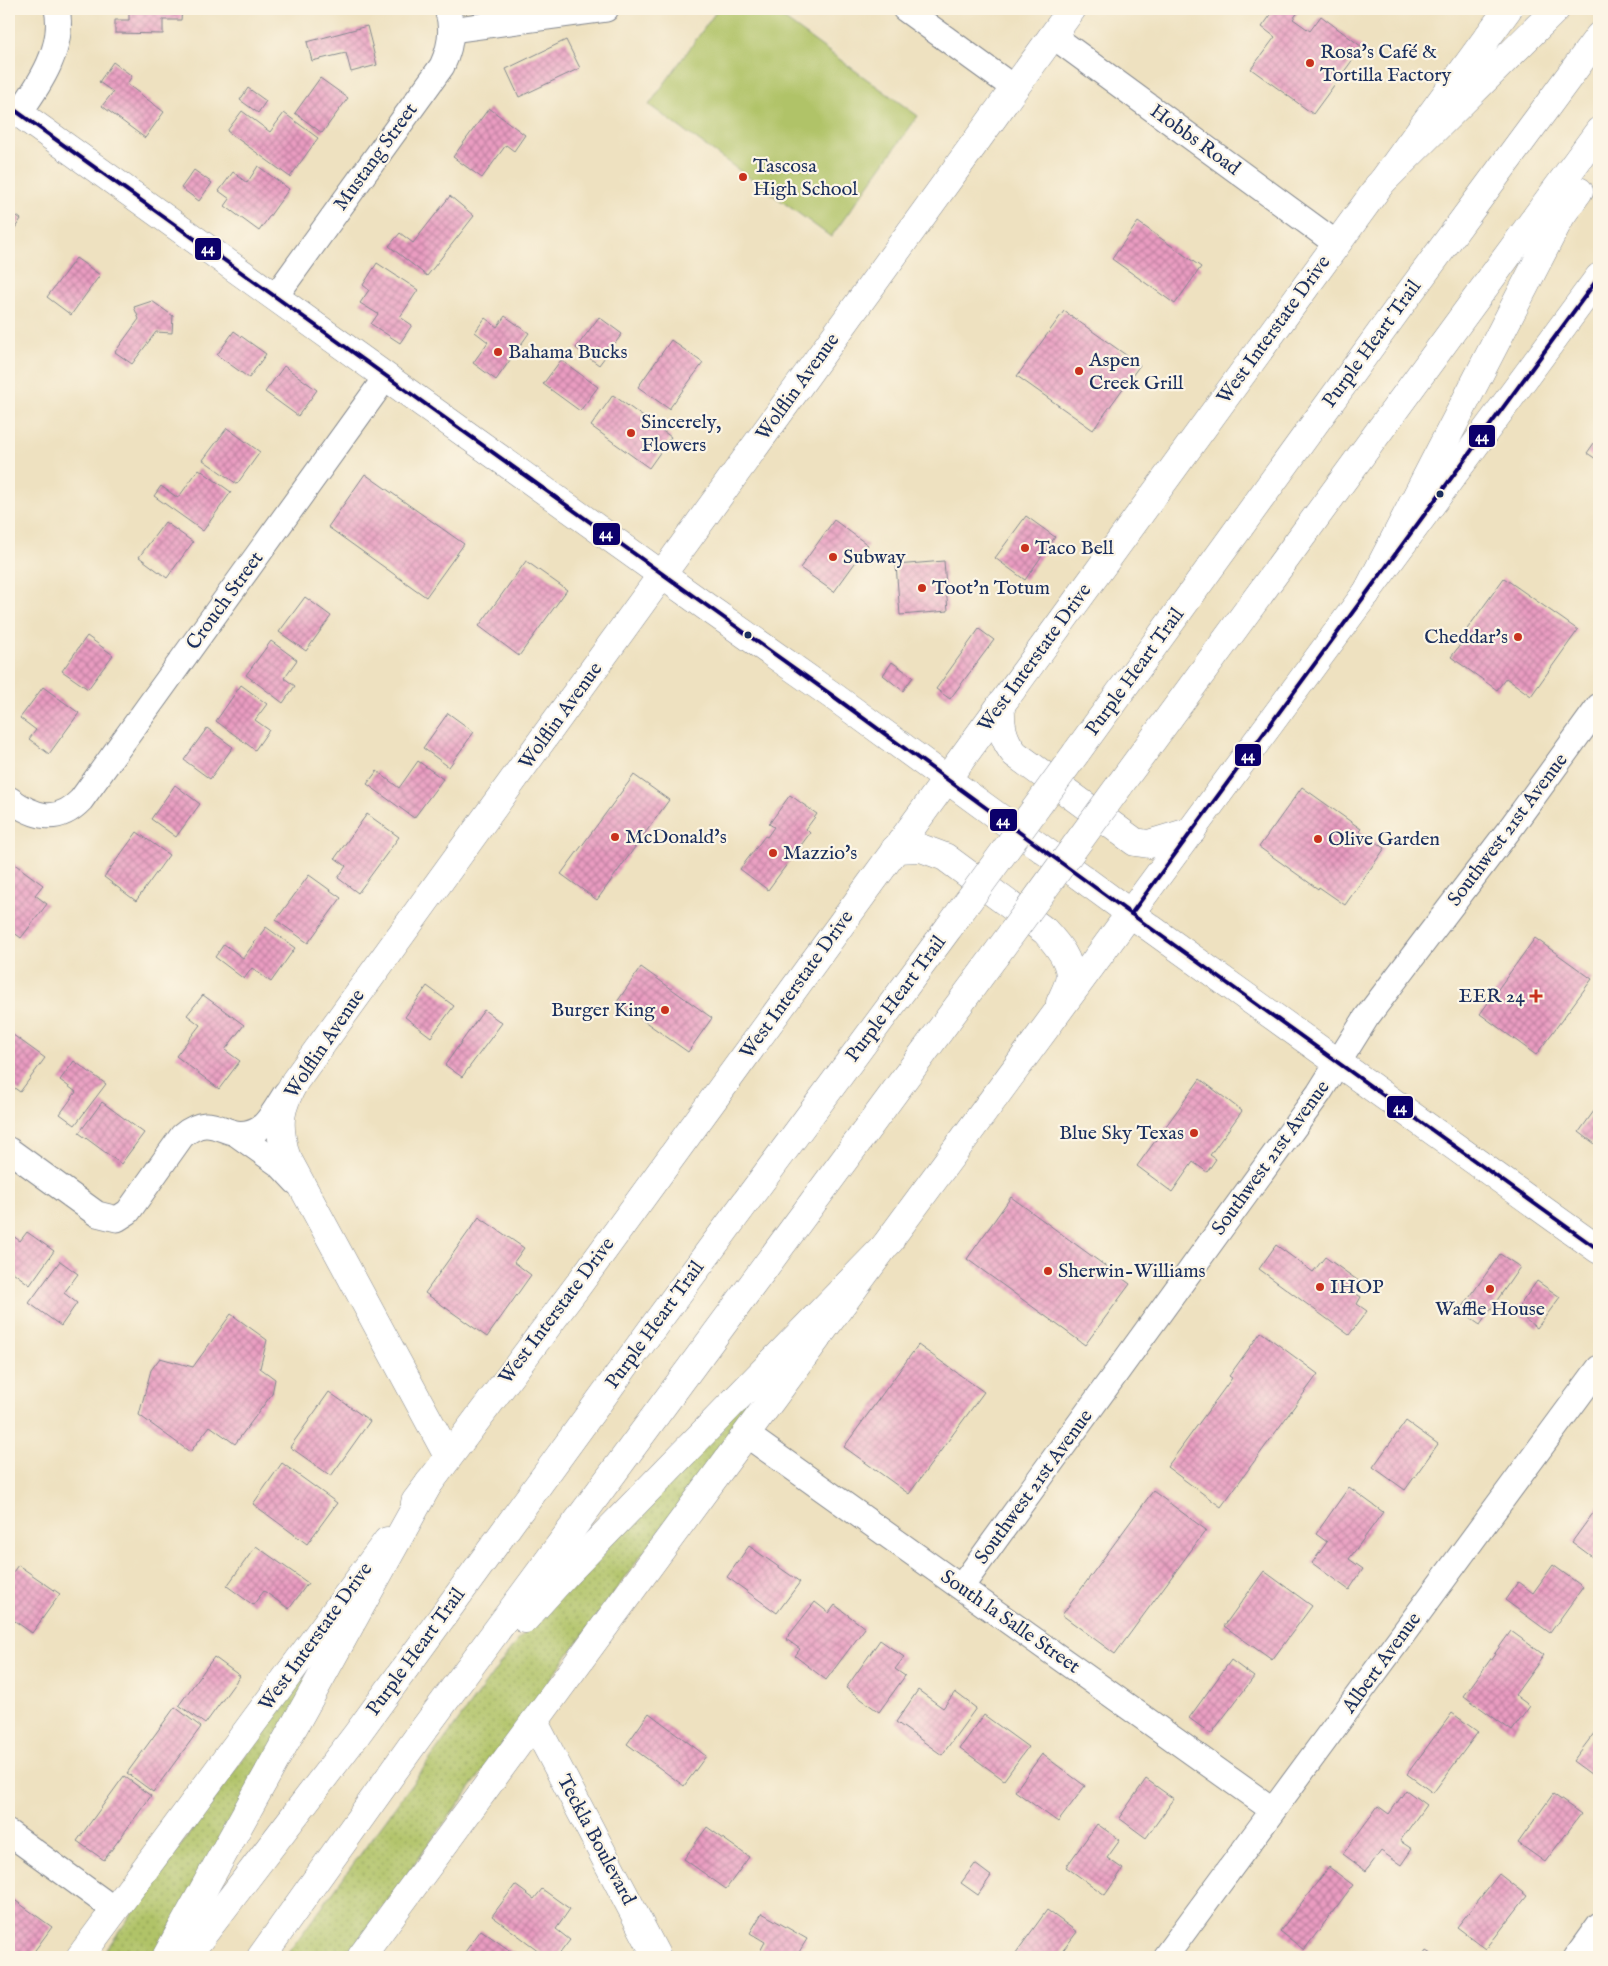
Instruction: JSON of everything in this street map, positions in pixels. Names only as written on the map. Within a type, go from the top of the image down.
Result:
[{"type":"main road","name":"Wolflin Avenue","points":[[448,1456],[286,1156],[280,1136],[280,1118],[284,1100],[295,1081],[663,576],[1072,9]]},
{"type":"main road","name":"West Interstate Drive","points":[[80,1957],[448,1456],[576,1288],[1508,9]]},
{"type":"main road","points":[[1378,186],[1556,9]]},
{"type":"main road","name":"Purple Heart Trail","points":[[186,1957],[357,1734],[660,1318],[950,926],[1410,292],[1599,36]]},
{"type":"main road","points":[[14,110],[947,778],[1131,914],[1599,1250]]},
{"type":"main road","points":[[261,1957],[418,1737],[995,956],[1599,131]]},
{"type":"main road","points":[[1366,594],[1561,216],[1599,163]]},
{"type":"main road","points":[[361,1957],[1599,278]]},
{"type":"main road","points":[[1001,704],[1000,723],[1008,746],[1015,754],[1135,842],[1150,844],[1192,831]]},
{"type":"main road","points":[[895,849],[921,848],[945,857],[1045,931],[1058,946],[1065,959],[1070,979],[1053,1020]]},
{"type":"main road","points":[[418,1737],[565,1574],[890,1241]]},
{"type":"main road","points":[[166,1957],[429,1483]]},
{"type":"main road","name":"Teckla Boulevard","points":[[534,1722],[658,1957]]},
{"type":"street","points":[[14,110],[41,81],[48,68],[56,43],[57,9]]},
{"type":"street","points":[[449,20],[606,9]]},
{"type":"street","points":[[905,9],[1014,88]]},
{"type":"street","name":"Mustang Street","points":[[275,297],[442,66],[449,50],[449,20]]},
{"type":"street","name":"Hobbs Road","points":[[1053,36],[1337,244]]},
{"type":"street","name":"Crouch Street","points":[[9,799],[32,813],[49,816],[64,813],[73,808],[89,790],[386,377]]},
{"type":"street","name":"Southwest 21st Avenue","points":[[961,1587],[1320,1093],[1366,1018],[1512,826],[1599,706]]},
{"type":"street","points":[[238,1135],[246,1134],[262,1126],[295,1081]]},
{"type":"street","points":[[9,1150],[97,1214],[117,1219],[128,1212],[182,1136],[198,1125],[209,1124],[238,1135],[280,1165],[305,1192]]},
{"type":"street","name":"Albert Avenue","points":[[1165,1957],[1599,1368]]},
{"type":"street","name":"South la Salle Street","points":[[747,1435],[1274,1810]]},
{"type":"street","points":[[9,1833],[115,1910]]},
{"type":"street","points":[[1576,1957],[1599,1925]]},
{"type":"green space","points":[[718,9],[770,9],[918,116],[831,237],[649,105]]},
{"type":"green space","points":[[749,1394],[755,1401],[346,1957],[285,1957],[514,1645],[628,1518]]},
{"type":"green space","points":[[303,1675],[311,1683],[163,1941],[151,1957],[101,1957]]},
{"type":"building","points":[[129,9],[182,9],[181,20],[163,20],[163,34],[115,33],[115,20],[129,20]]},
{"type":"building","points":[[1275,9],[1295,9],[1299,11],[1293,19],[1310,31],[1321,16],[1362,47],[1313,114],[1251,69],[1275,37],[1262,27]]},
{"type":"building","points":[[367,26],[377,65],[351,72],[346,53],[312,61],[307,42]]},
{"type":"building","points":[[566,40],[580,68],[519,97],[506,69]]},
{"type":"building","points":[[113,62],[132,76],[127,84],[164,112],[145,138],[102,106],[113,92],[99,82]]},
{"type":"building","points":[[320,78],[348,98],[322,133],[295,113]]},
{"type":"building","points":[[248,88],[266,101],[258,113],[240,100]]},
{"type":"building","points":[[489,108],[525,135],[514,151],[506,145],[482,178],[453,157]]},
{"type":"building","points":[[242,111],[270,132],[284,113],[318,138],[290,177],[227,131]]},
{"type":"building","points":[[258,166],[289,189],[259,231],[225,206],[230,199],[219,191],[233,172],[247,183]]},
{"type":"building","points":[[194,170],[212,183],[199,201],[181,188]]},
{"type":"building","points":[[450,196],[474,216],[427,276],[389,246],[400,233],[413,243]]},
{"type":"building","points":[[9,210],[21,219],[9,237]]},
{"type":"building","points":[[1138,222],[1201,267],[1175,304],[1112,259]]},
{"type":"building","points":[[76,258],[100,275],[71,315],[47,297]]},
{"type":"building","points":[[377,263],[418,290],[400,317],[412,325],[400,343],[371,324],[378,314],[360,303],[369,290],[363,285]]},
{"type":"building","points":[[152,301],[173,316],[172,333],[156,332],[132,364],[115,352],[139,319],[134,307]]},
{"type":"building","name":"Aspen Creek Grill","points":[[1064,311],[1140,365],[1093,430],[1017,376]]},
{"type":"building","name":"Bahama Bucks","points":[[505,316],[529,333],[496,380],[473,363],[488,342],[475,332],[485,318],[497,327]]},
{"type":"building","points":[[599,317],[622,334],[599,365],[576,348]]},
{"type":"building","points":[[234,331],[266,354],[249,378],[217,355]]},
{"type":"building","points":[[671,340],[703,363],[669,409],[638,387]]},
{"type":"building","points":[[561,360],[598,387],[580,411],[543,384]]},
{"type":"building","points":[[284,366],[317,390],[298,416],[265,392]]},
{"type":"building","points":[[613,395],[671,437],[649,468],[591,426]]},
{"type":"building","points":[[227,428],[260,452],[237,484],[203,460]]},
{"type":"building","points":[[1599,436],[1599,461],[1587,453]]},
{"type":"building","points":[[199,469],[231,492],[203,531],[154,496],[161,486],[178,498]]},
{"type":"building","points":[[365,474],[464,544],[426,597],[328,527]]},
{"type":"building","name":"Taco Bell","points":[[1026,516],[1055,537],[1025,580],[995,558]]},
{"type":"building","points":[[834,520],[868,545],[834,592],[800,568]]},
{"type":"building","points":[[165,522],[193,542],[167,578],[139,557]]},
{"type":"building","points":[[526,561],[567,590],[519,656],[479,626]]},
{"type":"building","name":"Toot'n Totum","points":[[944,561],[948,611],[900,615],[896,565]]},
{"type":"building","name":"Cheddar's","points":[[1504,578],[1578,630],[1531,696],[1506,678],[1497,690],[1451,657],[1460,645],[1457,643]]},
{"type":"building","points":[[305,597],[331,616],[306,651],[279,632]]},
{"type":"building","points":[[979,629],[994,640],[950,699],[936,689]]},
{"type":"building","points":[[87,636],[113,655],[88,689],[62,671]]},
{"type":"building","points":[[271,641],[297,660],[284,678],[295,686],[283,703],[246,675]]},
{"type":"building","points":[[892,662],[913,677],[903,691],[883,675]]},
{"type":"building","points":[[241,685],[267,704],[255,720],[269,730],[255,750],[216,721]]},
{"type":"building","points":[[43,687],[79,713],[49,754],[29,739],[36,730],[20,718]]},
{"type":"building","points":[[448,713],[474,732],[449,767],[423,748]]},
{"type":"building","points":[[207,728],[233,747],[210,779],[184,760]]},
{"type":"building","points":[[418,761],[443,779],[414,818],[367,784],[377,771],[399,788]]},
{"type":"building","name":"McDonald's","points":[[634,775],[669,800],[597,900],[561,874]]},
{"type":"building","points":[[175,785],[200,804],[176,837],[151,819]]},
{"type":"building","name":"Olive Garden","points":[[1302,787],[1361,829],[1359,831],[1385,848],[1345,905],[1319,887],[1318,889],[1259,847]]},
{"type":"building","name":"Mazzio's","points":[[790,795],[817,814],[806,829],[810,833],[768,890],[740,869],[774,827],[769,824]]},
{"type":"building","points":[[367,814],[399,837],[358,893],[338,878],[346,866],[335,858]]},
{"type":"building","points":[[137,832],[169,855],[136,901],[104,877]]},
{"type":"building","points":[[9,860],[43,885],[35,895],[47,904],[21,938],[9,929]]},
{"type":"building","points":[[309,875],[341,898],[308,943],[276,920]]},
{"type":"building","points":[[266,927],[295,948],[271,982],[252,968],[244,979],[215,957],[224,944],[243,958]]},
{"type":"building","name":"EER 24","points":[[1535,938],[1592,979],[1536,1055],[1480,1014]]},
{"type":"building","name":"Burger King","points":[[641,967],[712,1018],[688,1052],[617,1002]]},
{"type":"building","points":[[427,986],[454,1006],[431,1037],[405,1017]]},
{"type":"building","points":[[203,995],[244,1025],[225,1050],[240,1061],[219,1089],[176,1056],[200,1025],[187,1015]]},
{"type":"building","points":[[484,1010],[502,1023],[462,1077],[445,1065]]},
{"type":"building","points":[[9,1032],[45,1058],[20,1092],[9,1084]]},
{"type":"building","points":[[74,1061],[106,1084],[75,1125],[60,1114],[76,1092],[60,1080]]},
{"type":"building","name":"Blue Sky Texas","points":[[1200,1079],[1242,1111],[1210,1155],[1216,1159],[1207,1172],[1193,1162],[1172,1192],[1137,1166]]},
{"type":"building","points":[[102,1102],[144,1133],[121,1164],[79,1133]]},
{"type":"building","points":[[1599,1104],[1599,1147],[1579,1132]]},
{"type":"building","name":"Sherwin-Williams","points":[[1011,1197],[1130,1284],[1085,1345],[967,1259]]},
{"type":"building","points":[[479,1217],[524,1248],[514,1262],[531,1275],[487,1337],[425,1293]]},
{"type":"building","points":[[27,1232],[54,1251],[30,1285],[9,1269],[9,1233],[20,1241]]},
{"type":"building","name":"IHOP","points":[[1276,1245],[1313,1272],[1325,1257],[1360,1282],[1353,1292],[1361,1297],[1357,1304],[1367,1311],[1349,1335],[1259,1269]]},
{"type":"building","name":"Waffle House","points":[[1500,1254],[1520,1267],[1480,1325],[1460,1311]]},
{"type":"building","points":[[60,1261],[78,1274],[64,1293],[77,1303],[61,1326],[29,1303]]},
{"type":"building","points":[[1537,1281],[1560,1297],[1537,1328],[1515,1312]]},
{"type":"building","points":[[231,1314],[267,1340],[260,1368],[275,1379],[272,1394],[235,1444],[210,1426],[190,1452],[139,1415],[151,1370],[160,1358],[193,1367]]},
{"type":"building","points":[[1261,1332],[1318,1374],[1221,1507],[1167,1467],[1232,1378],[1229,1376]]},
{"type":"building","points":[[918,1345],[984,1392],[909,1494],[844,1447]]},
{"type":"building","points":[[329,1392],[370,1421],[331,1476],[290,1447]]},
{"type":"building","points":[[1406,1421],[1438,1444],[1405,1490],[1373,1467]]},
{"type":"building","points":[[282,1463],[337,1503],[307,1544],[253,1504]]},
{"type":"building","points":[[1349,1487],[1383,1512],[1349,1559],[1363,1569],[1349,1590],[1312,1563],[1327,1542],[1316,1534]]},
{"type":"building","points":[[1153,1491],[1206,1530],[1115,1654],[1062,1615]]},
{"type":"building","points":[[1599,1505],[1599,1562],[1572,1542]]},
{"type":"building","points":[[256,1546],[308,1583],[289,1609],[264,1591],[253,1605],[227,1586]]},
{"type":"building","points":[[749,1546],[800,1582],[777,1613],[727,1577]]},
{"type":"building","points":[[18,1565],[60,1594],[32,1633],[9,1617],[9,1578]]},
{"type":"building","points":[[1553,1565],[1583,1587],[1550,1633],[1505,1600],[1518,1582],[1533,1593]]},
{"type":"building","points":[[1264,1571],[1312,1606],[1272,1660],[1224,1626]]},
{"type":"building","points":[[815,1602],[829,1613],[835,1605],[865,1628],[826,1680],[795,1656],[800,1649],[786,1639]]},
{"type":"building","points":[[1511,1631],[1544,1655],[1515,1695],[1530,1706],[1512,1731],[1464,1696]]},
{"type":"building","points":[[880,1640],[904,1657],[895,1669],[905,1676],[879,1712],[846,1688]]},
{"type":"building","points":[[214,1657],[240,1676],[205,1724],[179,1705]]},
{"type":"building","points":[[1231,1660],[1254,1677],[1211,1734],[1189,1718]]},
{"type":"building","points":[[918,1690],[943,1708],[955,1692],[976,1708],[942,1755],[896,1722]]},
{"type":"building","points":[[175,1707],[201,1727],[153,1792],[127,1773]]},
{"type":"building","points":[[649,1713],[706,1756],[684,1786],[627,1744]]},
{"type":"building","points":[[1452,1713],[1478,1732],[1433,1793],[1407,1774]]},
{"type":"building","points":[[984,1715],[1028,1747],[1004,1780],[960,1748]]},
{"type":"building","points":[[1599,1729],[1599,1780],[1573,1761]]},
{"type":"building","points":[[1042,1754],[1085,1786],[1058,1822],[1015,1791]]},
{"type":"building","points":[[124,1776],[151,1796],[104,1860],[77,1841]]},
{"type":"building","points":[[1146,1779],[1174,1799],[1146,1838],[1119,1818]]},
{"type":"building","points":[[1406,1790],[1426,1805],[1400,1841],[1412,1849],[1401,1865],[1381,1851],[1366,1871],[1343,1854],[1378,1806],[1389,1814]]},
{"type":"building","points":[[1553,1794],[1581,1814],[1545,1862],[1518,1843]]},
{"type":"building","points":[[1097,1824],[1120,1840],[1107,1858],[1123,1869],[1105,1895],[1066,1867]]},
{"type":"building","points":[[707,1827],[749,1857],[726,1889],[684,1859]]},
{"type":"building","points":[[975,1864],[991,1876],[978,1895],[961,1883]]},
{"type":"building","points":[[1329,1867],[1353,1885],[1304,1950],[1280,1931]]},
{"type":"building","points":[[1499,1874],[1527,1896],[1486,1949],[1457,1927]]},
{"type":"building","points":[[515,1885],[534,1899],[542,1889],[570,1909],[556,1929],[570,1940],[557,1957],[547,1957],[492,1916]]},
{"type":"building","points":[[9,1896],[52,1927],[30,1957],[9,1957]]},
{"type":"building","points":[[1047,1910],[1077,1932],[1058,1957],[1013,1957]]},
{"type":"building","points":[[762,1913],[807,1939],[796,1957],[757,1957],[765,1942],[750,1933]]},
{"type":"building","points":[[481,1930],[519,1957],[472,1957],[465,1952]]},
{"type":"building","points":[[1426,1951],[1436,1957],[1422,1957]]},
{"type":"transit line","name":"44","points":[[9,106],[833,696],[1149,927],[1599,1250]]},
{"type":"transit line","name":"44","points":[[1131,914],[1599,277]]},
{"type":"place","name":"Rosa's Café & Tortilla Factory","points":[[1310,63]]},
{"type":"place","name":"Tascosa High School","points":[[743,177]]},
{"type":"place","name":"Bahama Bucks","points":[[498,352]]},
{"type":"place","name":"Aspen Creek Grill","points":[[1079,371]]},
{"type":"place","name":"Sincerely, Flowers","points":[[631,433]]},
{"type":"place","name":"Taco Bell","points":[[1025,548]]},
{"type":"place","name":"Subway","points":[[833,557]]},
{"type":"place","name":"Toot'n Totum","points":[[922,588]]},
{"type":"place","name":"Cheddar's","points":[[1518,637]]},
{"type":"place","name":"McDonald's","points":[[615,837]]},
{"type":"place","name":"Olive Garden","points":[[1318,839]]},
{"type":"place","name":"Mazzio's","points":[[773,853]]},
{"type":"place","name":"EER 24","points":[[1536,996]]},
{"type":"place","name":"Burger King","points":[[665,1010]]},
{"type":"place","name":"Blue Sky Texas","points":[[1194,1133]]},
{"type":"place","name":"Sherwin-Williams","points":[[1048,1271]]},
{"type":"place","name":"IHOP","points":[[1320,1287]]},
{"type":"place","name":"Waffle House","points":[[1490,1289]]}]
